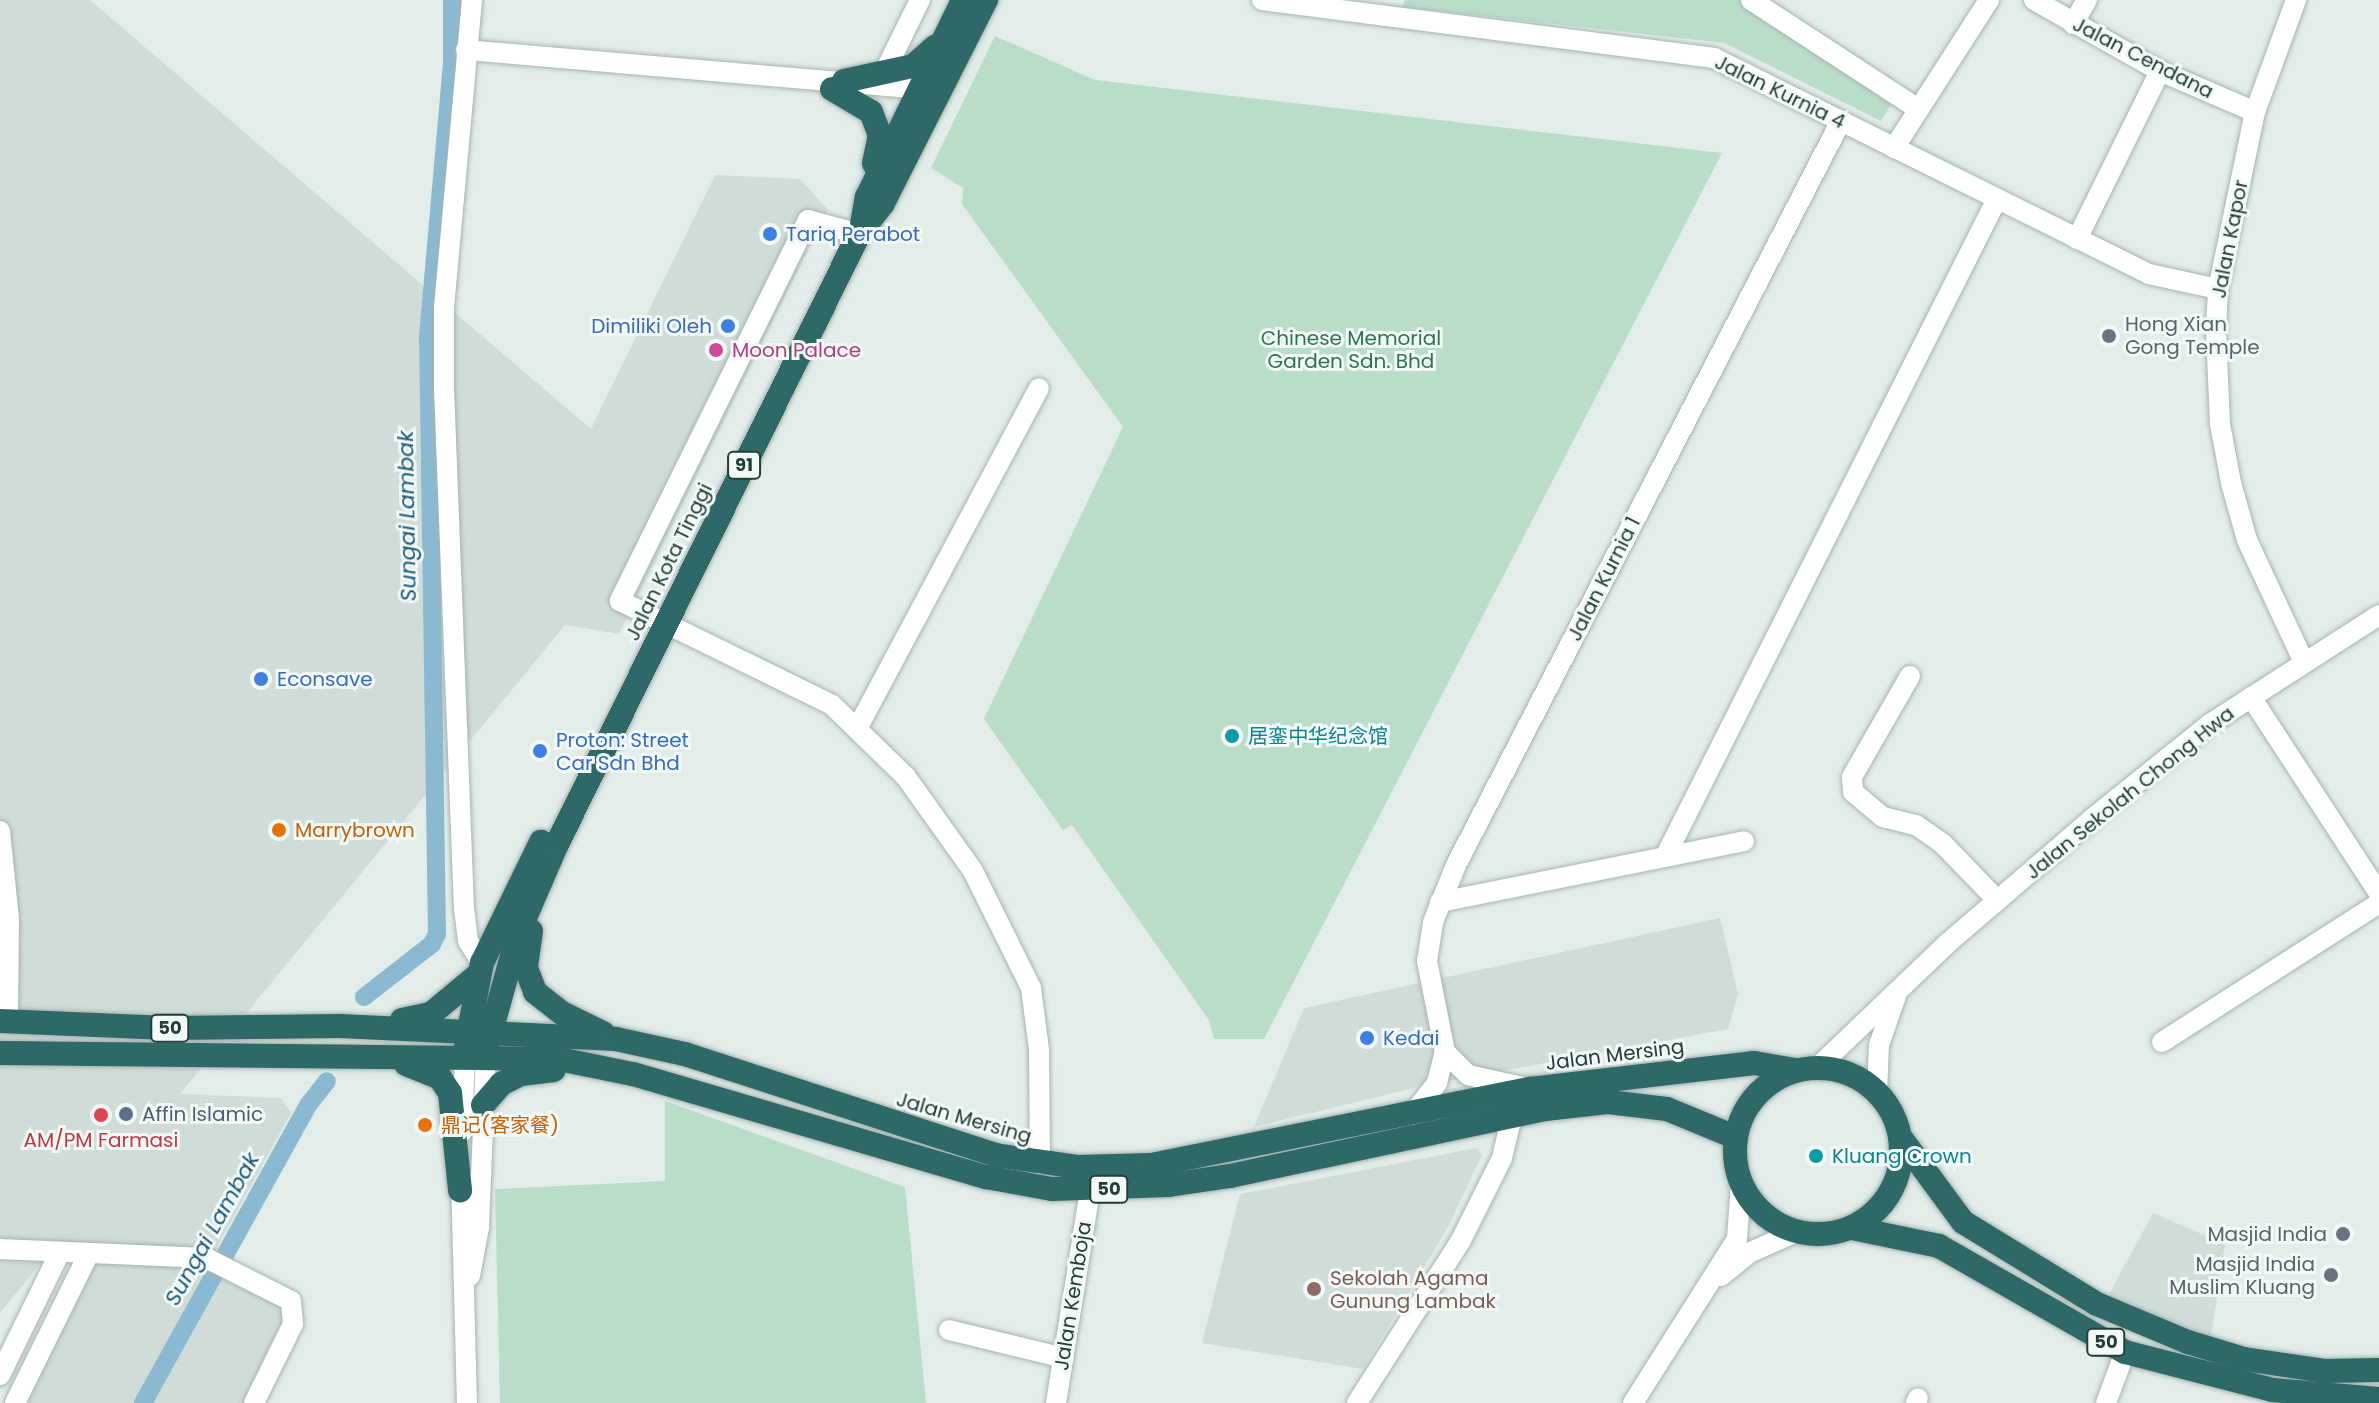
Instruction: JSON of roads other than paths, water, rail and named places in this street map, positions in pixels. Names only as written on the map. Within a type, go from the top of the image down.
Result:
[{"type":"highway","name":"Jalan Kota Tinggi","points":[[477,1044],[518,934],[557,844],[859,234],[883,203],[927,97],[947,32],[963,0]]},
{"type":"highway","name":"Jalan Kota Tinggi","points":[[859,234],[867,197],[986,0]]},
{"type":"highway","points":[[838,85],[923,60],[947,32]]},
{"type":"highway","points":[[838,85],[871,112],[879,125],[867,197]]},
{"type":"highway","name":"Jalan Kota Tinggi","points":[[477,1044],[481,968],[559,807],[630,697]]},
{"type":"highway","points":[[557,844],[526,968],[535,992],[562,1013],[616,1039]]},
{"type":"highway","points":[[357,1027],[431,1014],[481,968]]},
{"type":"highway","name":"Jalan Mersing","points":[[4,1022],[168,1028],[357,1027],[477,1044],[633,1074],[986,1177],[1090,1190],[1230,1176],[1512,1116],[1608,1102],[1667,1109],[1735,1137]]},
{"type":"highway","name":"Jalan Mersing","points":[[0,1053],[388,1060],[477,1044],[616,1039],[685,1054],[995,1155],[1040,1164],[1152,1165],[1530,1089],[1754,1063],[1806,1069]]},
{"type":"highway","points":[[388,1060],[424,1068],[450,1093],[460,1190]]},
{"type":"highway","points":[[483,1105],[501,1084],[521,1074],[548,1069],[633,1074]]},
{"type":"highway","points":[[1796,1232],[1770,1219],[1741,1183],[1735,1137],[1759,1091],[1806,1069]]},
{"type":"highway","name":"50","points":[[1806,1069],[1855,1076],[1877,1092],[1893,1113],[1901,1138],[1963,1222],[2097,1304],[2188,1342],[2244,1359],[2324,1371],[2379,1370]]},
{"type":"highway","points":[[1852,1228],[1896,1183],[1901,1138]]},
{"type":"highway","name":"50","points":[[1796,1232],[1824,1235],[1852,1228],[1939,1246],[2125,1352],[2273,1390],[2379,1399]]},
{"type":"street","points":[[472,0],[444,306],[444,388],[464,908],[468,941],[481,968]]},
{"type":"street","points":[[885,71],[920,0]]},
{"type":"street","name":"Jalan Kurnia 4","points":[[1262,0],[1382,8],[1714,58],[2149,274],[2218,289]]},
{"type":"street","points":[[1751,0],[1918,109]]},
{"type":"street","points":[[1894,148],[1989,0]]},
{"type":"street","name":"Jalan Cendana","points":[[2034,0],[2160,71],[2255,112]]},
{"type":"street","points":[[2073,24],[2087,0]]},
{"type":"street","name":"Jalan Kapor","points":[[2296,0],[2255,112],[2218,289],[2220,424],[2231,483],[2247,540],[2304,662]]},
{"type":"street","points":[[466,50],[802,80],[927,97]]},
{"type":"street","points":[[2077,239],[2160,71]]},
{"type":"street","name":"Jalan Kurnia 1","points":[[1445,1052],[1427,961],[1440,902],[1841,121]]},
{"type":"street","points":[[1665,857],[1997,199]]},
{"type":"street","points":[[859,234],[808,220],[724,383],[620,601],[810,692],[858,727],[906,777],[956,846],[1026,973],[1039,1050],[1040,1164]]},
{"type":"street","points":[[858,727],[1039,388]]},
{"type":"street","name":"Jalan Sekolah Chong Hwa","points":[[1806,1069],[1897,993],[1997,900],[2210,724],[2379,615]]},
{"type":"street","points":[[1910,676],[1852,777],[1853,792],[1883,817],[1916,825],[1943,844],[1997,900]]},
{"type":"street","points":[[2251,697],[2379,893]]},
{"type":"street","points":[[0,831],[9,919],[4,1022]]},
{"type":"street","points":[[1440,902],[1744,841]]},
{"type":"street","points":[[2162,1042],[2379,903]]},
{"type":"street","name":"Jalan Sekolah Chong Hwa","points":[[1877,1092],[1879,1045],[1897,993]]},
{"type":"street","points":[[466,1296],[479,1227],[483,1105],[477,1044]]},
{"type":"street","points":[[467,1403],[466,1296],[460,1190],[477,1044]]},
{"type":"street","points":[[1445,1052],[1468,1075],[1530,1089]]},
{"type":"street","points":[[1412,1115],[1437,1083],[1445,1052]]},
{"type":"street","points":[[1357,1403],[1476,1213],[1502,1158],[1512,1116]]},
{"type":"street","points":[[1633,1403],[1712,1284],[1742,1223],[1741,1183]]},
{"type":"street","name":"Jalan Kemboja","points":[[1056,1403],[1090,1190]]},
{"type":"street","points":[[1712,1284],[1751,1252],[1796,1232]]},
{"type":"street","points":[[0,1249],[221,1264],[291,1301],[295,1311],[293,1324],[254,1403]]},
{"type":"street","points":[[0,1375],[60,1252]]},
{"type":"street","points":[[15,1403],[89,1253]]},
{"type":"street","points":[[949,1330],[1064,1358]]},
{"type":"street","points":[[2106,1403],[2125,1352]]},
{"type":"waterway","name":"Sungai Lambak","points":[[364,997],[432,944],[437,934],[428,337],[452,63],[452,0]]},
{"type":"waterway","name":"Sungai Lambak","points":[[143,1403],[309,1104],[327,1081]]},
{"type":"place","name":"Tariq Perabot","points":[[770,234]]},
{"type":"place","name":"Dimiliki Oleh","points":[[728,326]]},
{"type":"place","name":"Hong Xian Gong Temple","points":[[2109,336]]},
{"type":"place","name":"Moon Palace","points":[[716,350]]},
{"type":"place","name":"Econsave","points":[[261,679]]},
{"type":"place","name":"居銮中华纪念馆","points":[[1232,736]]},
{"type":"place","name":"Proton: Street Car Sdn Bhd","points":[[540,751]]},
{"type":"place","name":"Marrybrown","points":[[279,830]]},
{"type":"place","name":"Kedai","points":[[1367,1038]]},
{"type":"place","name":"Affin Islamic","points":[[126,1114]]},
{"type":"place","name":"AM/PM Farmasi","points":[[101,1115]]},
{"type":"place","name":"鼎记(客家餐)","points":[[425,1125]]},
{"type":"place","name":"Kluang Crown","points":[[1816,1156]]},
{"type":"place","name":"Masjid India","points":[[2343,1234]]},
{"type":"place","name":"Masjid India Muslim Kluang","points":[[2331,1275]]},
{"type":"place","name":"Sekolah Agama Gunung Lambak","points":[[1314,1289]]},
{"type":"park label","name":"Chinese Memorial Garden Sdn. Bhd","points":[[1351,350]]}]
